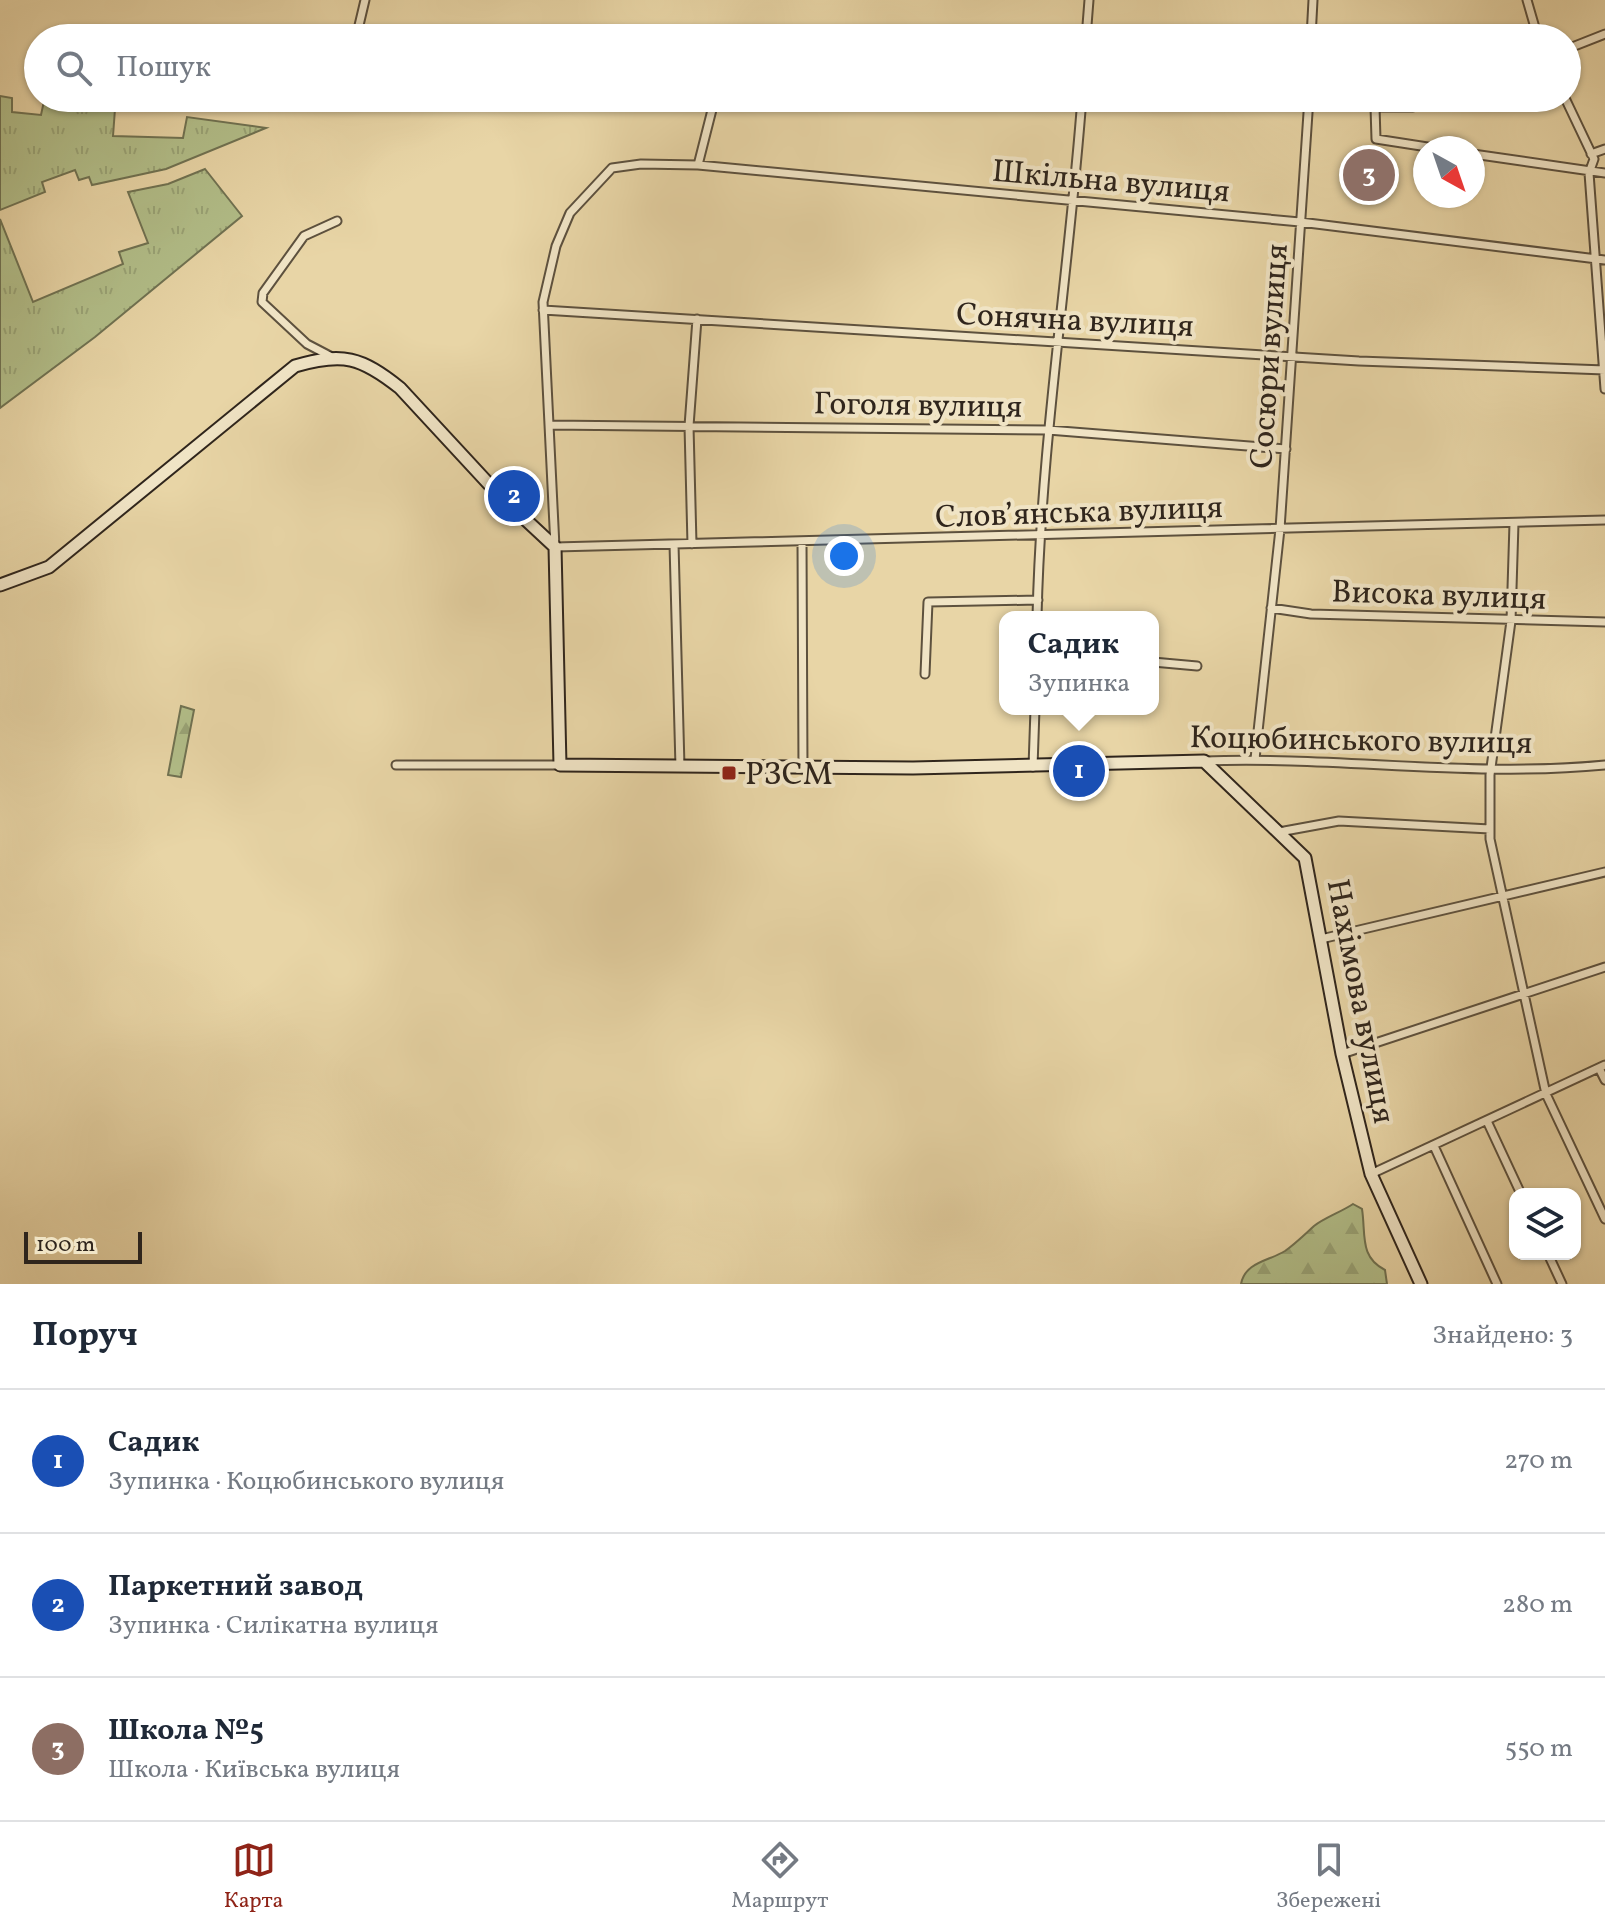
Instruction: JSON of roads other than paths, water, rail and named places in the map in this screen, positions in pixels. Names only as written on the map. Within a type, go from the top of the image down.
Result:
[{"type":"street","points":[[359,24],[365,0]]},
{"type":"street","points":[[1087,24],[1089,0]]},
{"type":"street","points":[[1312,24],[1313,0]]},
{"type":"street","points":[[1527,0],[1534,24]]},
{"type":"street","points":[[1581,43],[1605,34]]},
{"type":"street","points":[[698,165],[711,112]]},
{"type":"street","points":[[1037,611],[1039,536],[1048,430],[1081,112]]},
{"type":"street","name":"Сосюри вулиця","points":[[1255,759],[1280,529],[1308,112]]},
{"type":"street","points":[[1375,112],[1376,139],[1413,145]]},
{"type":"street","points":[[1572,112],[1594,159],[1589,173],[1605,389]]},
{"type":"street","points":[[1591,154],[1605,149]]},
{"type":"street","points":[[1485,156],[1605,173]]},
{"type":"street","name":"Шкільна вулиця","points":[[543,310],[556,246],[570,213],[612,168],[641,164],[698,165],[1300,222],[1605,260]]},
{"type":"street","points":[[337,221],[304,236],[263,293],[262,302],[307,344],[330,356],[361,364],[400,388],[501,497],[555,547]]},
{"type":"street","points":[[543,310],[555,547],[560,765]]},
{"type":"street","name":"Сонячна вулиця","points":[[543,310],[1057,342],[1604,370]]},
{"type":"street","points":[[692,544],[689,426],[697,319]]},
{"type":"street","points":[[0,585],[49,567],[295,366],[330,356]]},
{"type":"street","name":"Гоголя вулиця","points":[[549,425],[1048,430],[1286,449]]},
{"type":"street","name":"Слов’янська вулиця","points":[[555,547],[1605,520]]},
{"type":"street","points":[[1514,523],[1511,621],[1492,769],[1490,829],[1500,895],[1546,1094],[1605,1219]]},
{"type":"street","points":[[802,541],[803,769]]},
{"type":"street","points":[[674,544],[680,767]]},
{"type":"street","points":[[925,674],[928,602],[1038,600]]},
{"type":"street","name":"Висока вулиця","points":[[1271,608],[1311,614],[1605,622]]},
{"type":"street","points":[[1159,663],[1197,666]]},
{"type":"street","points":[[1033,767],[1035,715]]},
{"type":"street","name":"Коцюбинського вулиця","points":[[396,765],[803,769],[1033,767],[1255,759],[1492,769],[1605,765]]},
{"type":"street","name":"Нахімова вулиця","points":[[1204,761],[1305,858],[1342,1054],[1371,1174],[1421,1284]]},
{"type":"street","points":[[1279,832],[1339,821],[1490,829]]},
{"type":"street","points":[[1321,939],[1605,872]]},
{"type":"street","points":[[1342,1054],[1605,967]]},
{"type":"street","points":[[1371,1174],[1602,1066],[1605,1080]]},
{"type":"street","points":[[1487,1121],[1518,1188]]},
{"type":"street","points":[[1434,1146],[1497,1284]]},
{"type":"street","points":[[1551,1260],[1562,1284]]},
{"type":"place","name":"Школа №5","points":[[1369,175]]},
{"type":"place","name":"Паркетний завод","points":[[514,496]]},
{"type":"place","name":"Садик","points":[[1079,771]]},
{"type":"place","name":"РЗСМ","points":[[729,773]]}]
